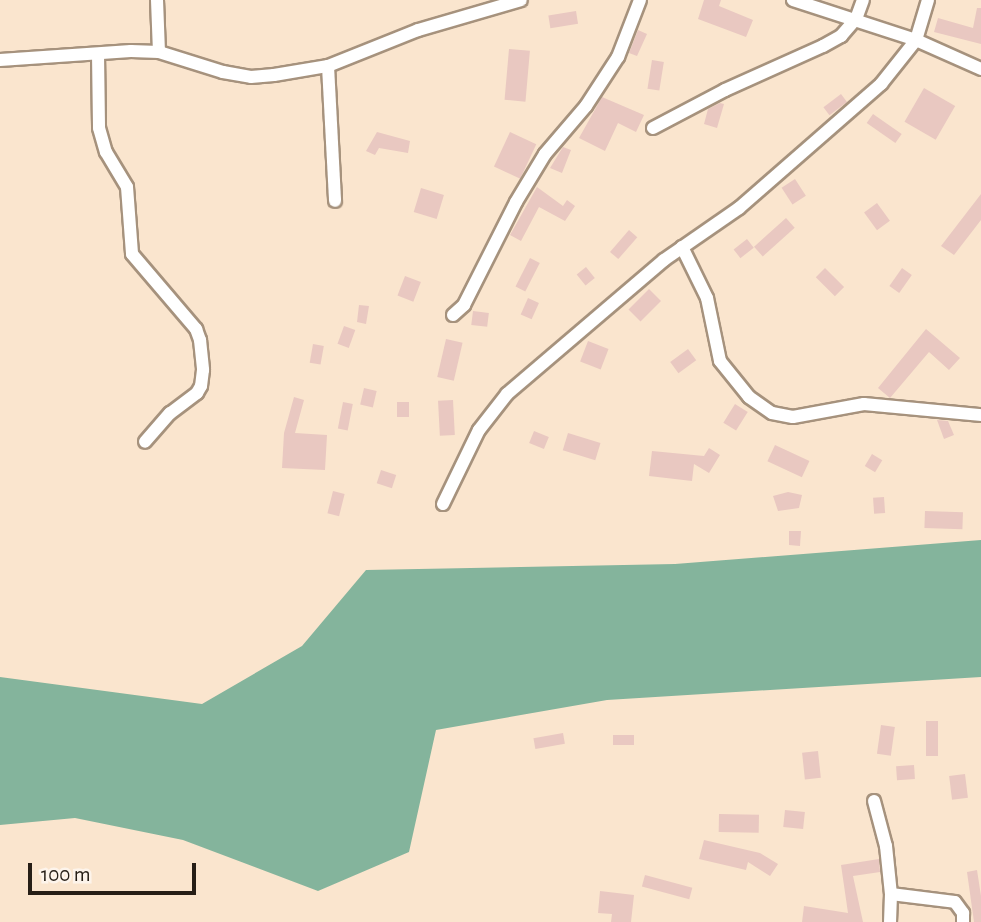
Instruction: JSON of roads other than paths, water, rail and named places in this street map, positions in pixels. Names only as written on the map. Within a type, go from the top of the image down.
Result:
[{"type":"street","points":[[157,0],[159,52]]},
{"type":"street","points":[[0,60],[159,52],[223,72],[251,77],[328,65],[418,30],[521,0]]},
{"type":"street","points":[[453,315],[464,305],[516,202],[545,154],[586,106],[618,57],[640,0]]},
{"type":"street","points":[[793,0],[916,40],[981,69]]},
{"type":"street","points":[[653,128],[726,90],[823,47],[841,36],[856,19],[863,0]]},
{"type":"street","points":[[443,504],[479,430],[507,394],[599,313],[682,247],[739,208],[871,93],[916,40],[928,0]]},
{"type":"street","points":[[98,54],[99,128],[106,152],[127,187],[132,254],[196,329],[204,370],[197,393],[170,413],[145,442]]},
{"type":"street","points":[[328,65],[335,201]]},
{"type":"street","points":[[682,247],[707,298],[720,361],[749,397],[772,413],[793,416],[864,404],[981,415]]},
{"type":"street","points":[[874,801],[886,846],[891,894],[890,922]]},
{"type":"street","points":[[891,894],[955,902],[963,913],[963,922]]}]
